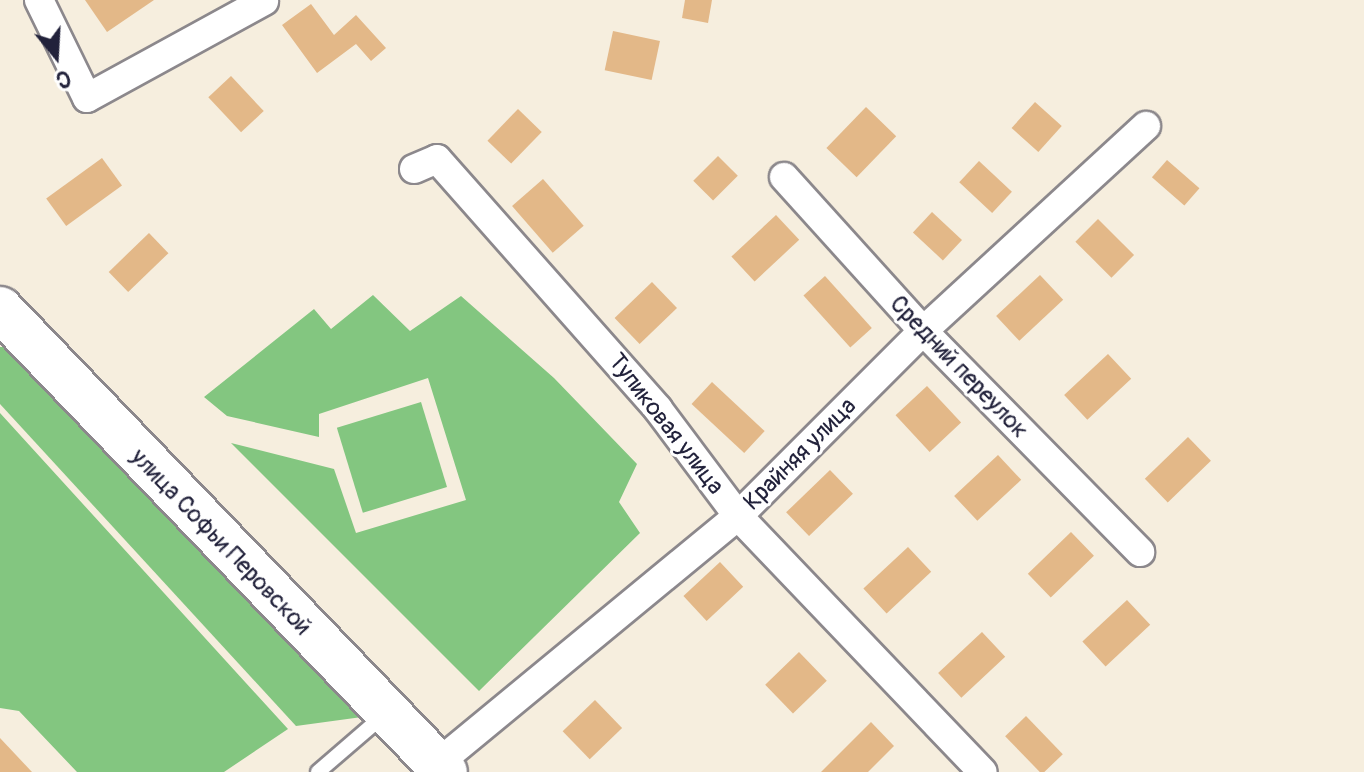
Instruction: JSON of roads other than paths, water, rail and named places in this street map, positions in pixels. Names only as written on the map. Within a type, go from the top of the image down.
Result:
[{"type":"main road","name":"улица Софьи Перовской","points":[[0,309],[441,768]]},
{"type":"street","points":[[39,0],[87,98],[264,1]]},
{"type":"street","name":"Крайняя улица","points":[[441,768],[738,516],[923,331],[1146,126]]},
{"type":"street","name":"Тупиковая улица","points":[[414,169],[437,159],[658,409],[738,516],[983,772]]},
{"type":"street","name":"Средний переулок","points":[[784,177],[923,331],[1140,552]]},
{"type":"lane","points":[[318,772],[387,712]]}]
